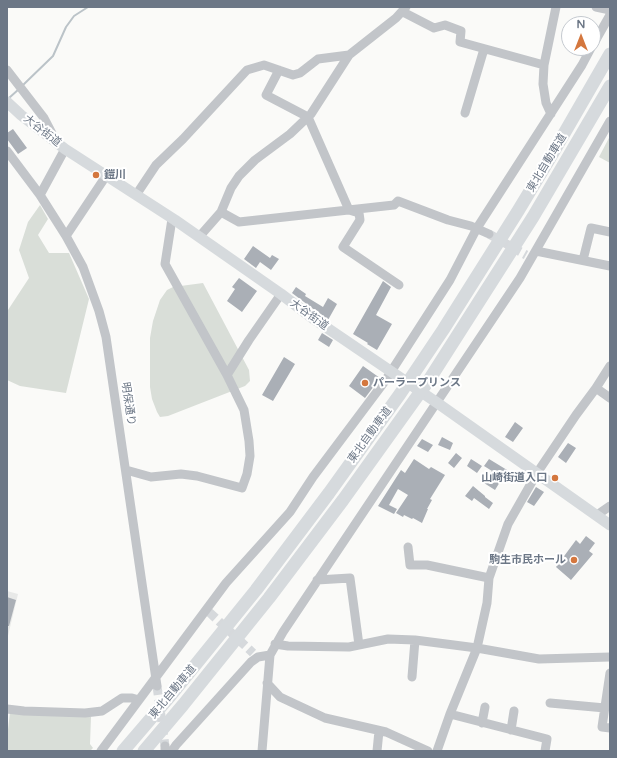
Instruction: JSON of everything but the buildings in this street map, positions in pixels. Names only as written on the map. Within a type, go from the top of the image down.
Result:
[{"type":"highway","name":"東北自動車道","points":[[123,751],[171,695],[256,590],[329,493],[400,394],[482,270],[550,158],[610,54]]},
{"type":"highway","name":"東北自動車道","points":[[144,751],[269,598],[343,500],[429,380],[533,217],[610,86]]},
{"type":"main road","name":"大谷街道","points":[[8,103],[61,146],[172,219],[281,294],[314,319],[436,402],[610,525]]},
{"type":"street","points":[[551,114],[546,103],[543,84],[544,65],[556,7]]},
{"type":"street","points":[[596,7],[610,10]]},
{"type":"street","points":[[199,238],[221,212],[232,188],[240,176],[255,160],[290,134],[308,117],[349,55],[396,18],[405,9],[434,28],[445,25],[461,31],[460,42],[544,65]]},
{"type":"street","points":[[601,31],[610,15]]},
{"type":"street","points":[[465,113],[484,48]]},
{"type":"street","points":[[136,196],[156,165],[183,139],[247,70],[264,65],[293,75],[300,73],[318,59],[349,55]]},
{"type":"street","points":[[101,751],[139,700],[157,681],[226,584],[290,512],[313,477],[391,371],[450,280],[478,228],[587,56]]},
{"type":"street","points":[[7,70],[44,118],[61,146],[40,195]]},
{"type":"street","points":[[279,70],[266,95],[308,117],[349,210],[359,213],[360,220],[343,247],[399,285]]},
{"type":"street","points":[[262,751],[270,655],[275,644],[520,278],[531,255],[610,121]]},
{"type":"street","name":"明保通り","points":[[7,150],[40,195],[66,236],[83,268],[101,318],[106,337],[157,681]]},
{"type":"street","points":[[66,236],[106,176]]},
{"type":"street","points":[[221,212],[239,222],[349,210],[394,204],[398,201],[448,220],[478,228],[489,234]]},
{"type":"street","points":[[126,470],[151,477],[181,474],[197,476],[242,488],[247,474],[250,456],[249,435],[244,410],[227,375],[165,264],[172,219]]},
{"type":"street","points":[[583,260],[591,228],[610,232]]},
{"type":"street","points":[[531,255],[583,260],[610,266]]},
{"type":"street","points":[[227,375],[281,294]]},
{"type":"street","points":[[437,751],[450,714],[477,648],[487,603],[489,578],[508,524],[537,473],[610,366]]},
{"type":"street","points":[[596,388],[610,398]]},
{"type":"street","points":[[597,515],[610,506]]},
{"type":"street","points":[[408,547],[410,565],[427,565],[489,578]]},
{"type":"street","points":[[317,580],[350,578],[359,645]]},
{"type":"street","points":[[275,644],[288,646],[349,647],[388,639],[415,640],[477,648],[539,659],[610,657]]},
{"type":"street","points":[[412,677],[415,640]]},
{"type":"street","points":[[168,749],[176,745],[252,662],[256,655],[270,655]]},
{"type":"street","points":[[610,673],[602,727],[610,728]]},
{"type":"street","points":[[267,682],[280,697],[326,718],[386,732],[428,751]]},
{"type":"street","points":[[7,708],[24,711],[85,713],[102,711],[122,698],[139,700]]},
{"type":"street","points":[[550,703],[605,708]]},
{"type":"street","points":[[482,723],[485,707]]},
{"type":"street","points":[[510,730],[514,711]]},
{"type":"street","points":[[450,714],[547,739],[545,751]]},
{"type":"street","points":[[377,751],[379,731]]},
{"type":"shaded area","points":[[610,136],[610,163],[599,157]]},
{"type":"shaded area","points":[[40,205],[48,219],[38,235],[49,253],[69,253],[89,299],[66,393],[20,386],[7,380],[8,310],[29,278],[19,250],[28,222]]},
{"type":"shaded area","points":[[203,283],[249,370],[250,381],[245,386],[168,416],[160,417],[152,399],[150,387],[150,338],[153,321],[160,300],[167,290],[173,287]]},
{"type":"shaded area","points":[[7,591],[18,594],[7,640]]},
{"type":"shaded area","points":[[10,712],[91,717],[90,744],[93,748],[90,751],[7,751]]},
{"type":"waterway","points":[[22,86],[53,56],[66,27],[74,16],[88,7]]},
{"type":"waterway","points":[[9,98],[19,89]]},
{"type":"tunnel","points":[[489,234],[526,255]]},
{"type":"tunnel","points":[[209,612],[253,653]]},
{"type":"tunnel","points":[[157,686],[165,746]]},
{"type":"place","name":"鎧川","points":[[96,175]]},
{"type":"place","name":"パーラープリンス","points":[[365,383]]},
{"type":"place","name":"山崎街道入口","points":[[555,478]]},
{"type":"place","name":"駒生市民ホール","points":[[574,560]]}]
